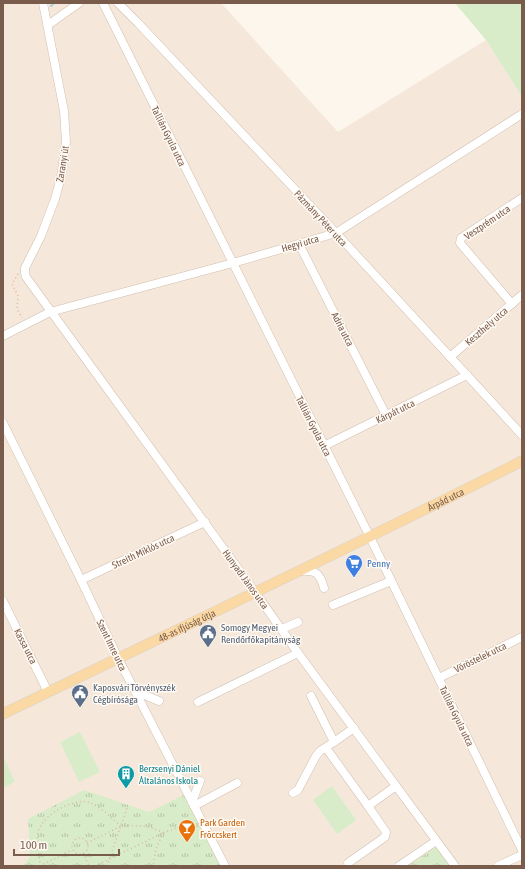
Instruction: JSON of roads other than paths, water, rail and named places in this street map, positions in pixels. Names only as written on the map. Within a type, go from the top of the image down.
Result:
[{"type":"main road","name":"Árpád utca","points":[[370,537],[522,461]]},
{"type":"main road","name":"48-as ifjúság útja","points":[[3,714],[370,537]]},
{"type":"street","name":"Zaranyi út","points":[[44,3],[64,111],[66,128],[65,150],[61,176],[55,199],[24,273],[50,312]]},
{"type":"street","points":[[48,25],[79,3]]},
{"type":"street","name":"Tallián Gyula utca","points":[[103,3],[392,581],[522,850]]},
{"type":"street","name":"Pázmány Péter utca","points":[[118,3],[336,233],[522,435]]},
{"type":"street","name":"Hegyi utca","points":[[3,336],[50,312],[233,263],[336,233],[522,114]]},
{"type":"street","name":"Veszprém utca","points":[[512,304],[460,243],[461,238],[522,198]]},
{"type":"street","name":"Adria utca","points":[[299,244],[386,415]]},
{"type":"street","name":"Keszthely utca","points":[[450,357],[522,295]]},
{"type":"street","name":"Hunyadi János utca","points":[[50,312],[455,866]]},
{"type":"street","name":"Kárpát utca","points":[[324,446],[467,375]]},
{"type":"street","name":"Szent Imre utca","points":[[3,423],[118,658],[224,866]]},
{"type":"street","name":"Streith Miklós utca","points":[[81,580],[205,522]]},
{"type":"street","points":[[298,572],[306,571],[317,573],[321,578],[324,588]]},
{"type":"street","points":[[333,605],[392,581]]},
{"type":"street","name":"Kassa utca","points":[[3,601],[48,692]]},
{"type":"street","points":[[282,630],[298,622]]},
{"type":"street","name":"Vöröstelek utca","points":[[439,678],[522,636]]},
{"type":"street","points":[[198,702],[298,653]]},
{"type":"street","points":[[135,691],[159,701]]},
{"type":"street","points":[[311,696],[334,742]]},
{"type":"street","points":[[294,793],[298,790],[320,751],[354,728]]},
{"type":"street","points":[[329,752],[386,832],[385,837],[348,863]]},
{"type":"street","points":[[193,804],[200,781]]},
{"type":"street","points":[[193,804],[238,783]]},
{"type":"street","points":[[368,806],[396,786]]},
{"type":"street","points":[[400,866],[436,841]]},
{"type":"street","points":[[498,866],[522,855]]},
{"type":"waterway","points":[[51,6],[54,3]]},
{"type":"place","name":"Penny","points":[[354,578]]},
{"type":"place","name":"Somogy Megyei Rendőrfőkapitányság","points":[[208,648]]},
{"type":"place","name":"Kaposvári Törvényszék Cégbírósága","points":[[80,708]]},
{"type":"place","name":"Berzsenyi Dániel Általános Iskola","points":[[126,789]]},
{"type":"place","name":"Park Garden Fröccskert","points":[[187,843]]}]
